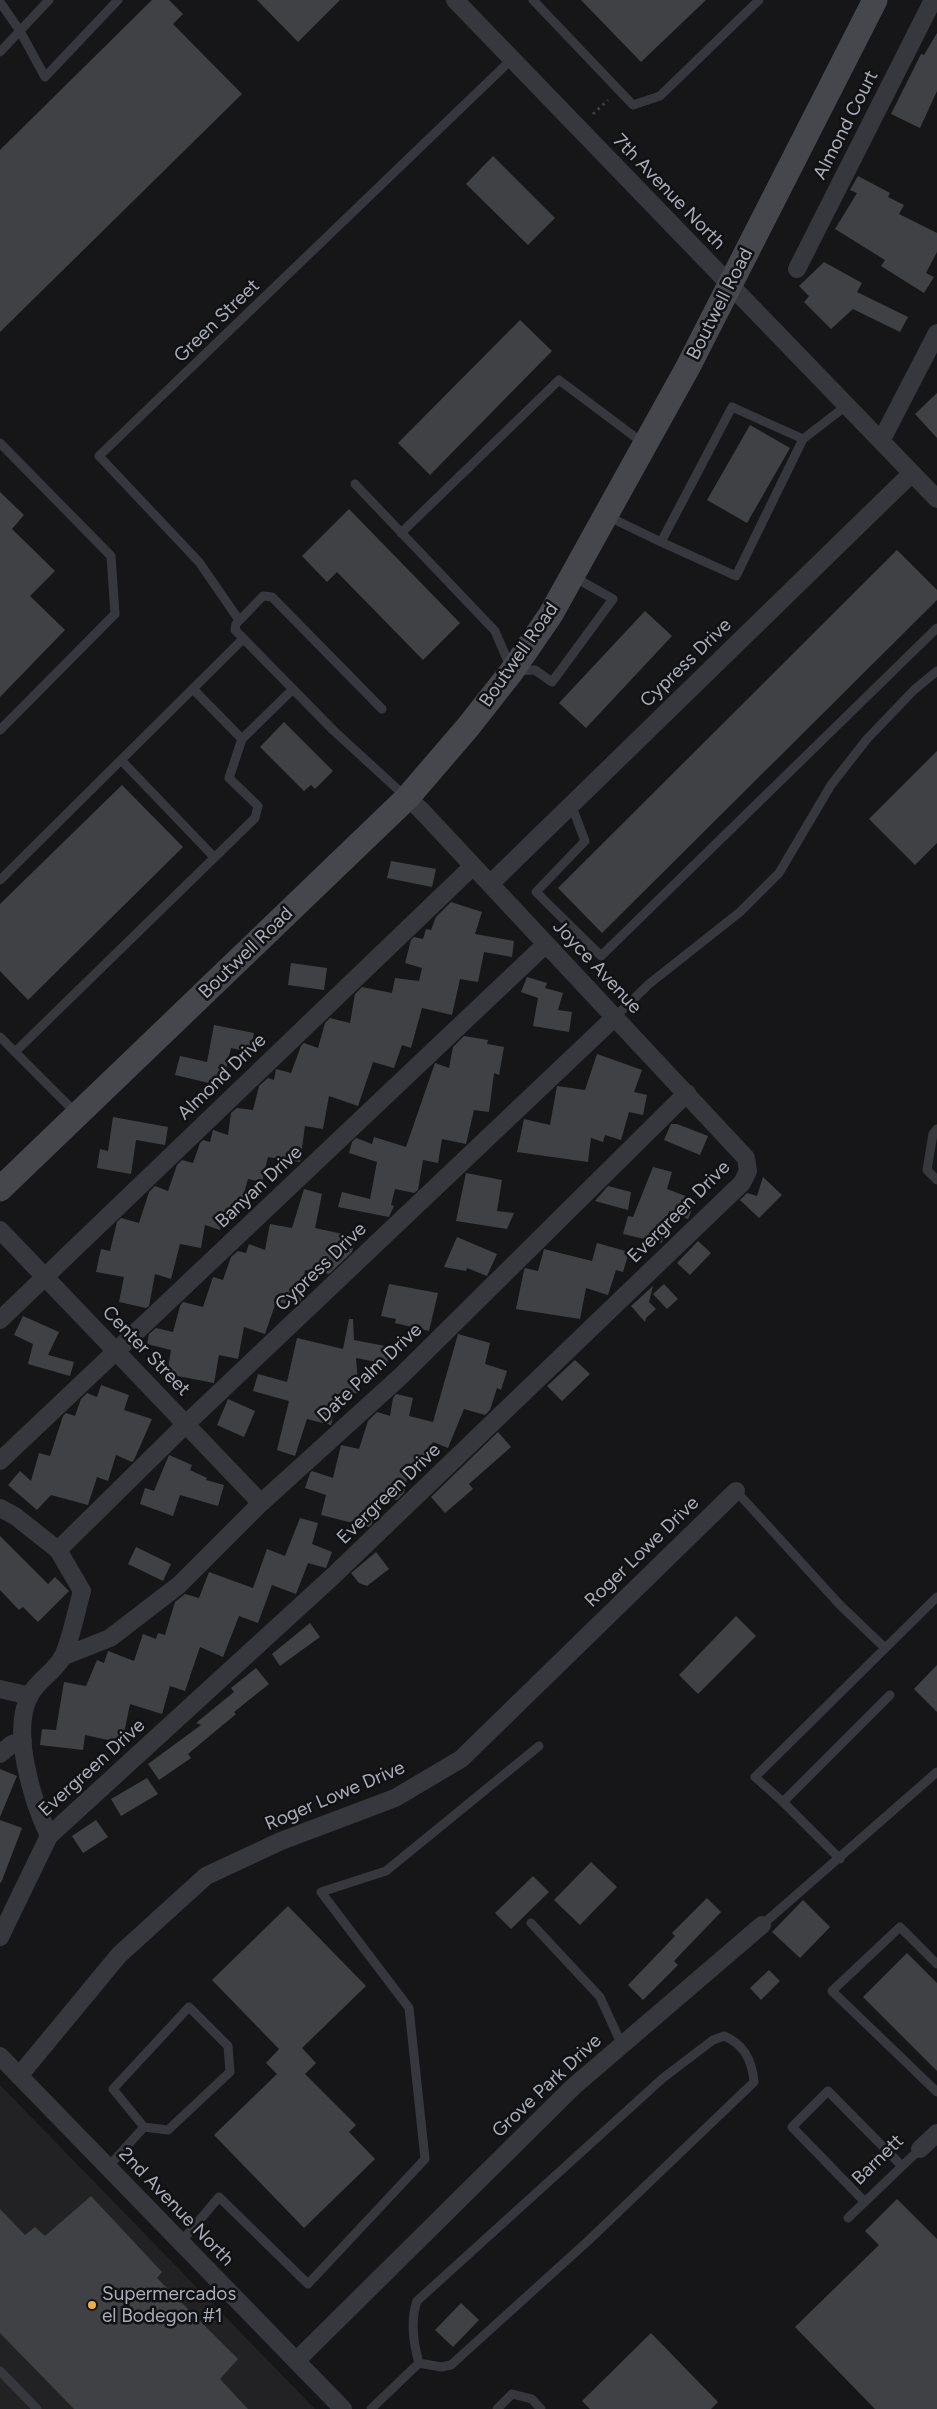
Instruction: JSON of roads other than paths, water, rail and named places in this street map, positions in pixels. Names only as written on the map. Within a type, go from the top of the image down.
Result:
[{"type":"street","name":"7th Avenue North","points":[[455,0],[729,286],[937,499]]},
{"type":"street","name":"Boutwell Road","points":[[0,1189],[407,798],[468,727],[512,671],[551,614],[645,444],[729,286],[875,0]]},
{"type":"street","name":"Almond Court","points":[[797,269],[933,0]]},
{"type":"street","points":[[881,441],[937,333]]},
{"type":"street","name":"Cypress Drive","points":[[490,884],[912,473]]},
{"type":"street","name":"Joyce Avenue","points":[[407,798],[746,1158],[748,1171]]},
{"type":"street","name":"Almond Drive","points":[[0,1320],[473,866]]},
{"type":"street","name":"Banyan Drive","points":[[0,1461],[546,944]]},
{"type":"street","name":"Cypress Drive","points":[[58,1550],[186,1424],[615,1017]]},
{"type":"street","name":"Date Palm Drive","points":[[62,1657],[110,1638],[179,1584],[261,1503],[400,1376],[686,1093]]},
{"type":"street","name":"Evergreen Drive","points":[[48,1836],[340,1570],[742,1183],[748,1171]]},
{"type":"street","name":"Center Street","points":[[0,1230],[261,1503]]},
{"type":"street","name":"Roger Lowe Drive","points":[[20,2076],[119,1955],[206,1876],[281,1841],[395,1798],[461,1759],[736,1491]]},
{"type":"street","points":[[0,1508],[15,1516],[58,1550],[82,1591],[62,1657],[30,1696],[24,1716],[23,1741],[31,1791],[48,1836],[0,1936]]},
{"type":"street","points":[[0,1690],[30,1696]]},
{"type":"street","points":[[0,1754],[12,1744],[23,1741]]},
{"type":"street","name":"Grove Park Drive","points":[[297,2360],[573,2087],[762,1925]]},
{"type":"street","name":"2nd Avenue North","points":[[0,2056],[343,2409]]},
{"type":"street","name":"Barnett","points":[[920,2148],[937,2133]]},
{"type":"lane","points":[[0,52],[49,0]]},
{"type":"lane","points":[[0,2],[20,30],[44,77],[118,0]]},
{"type":"lane","points":[[533,0],[633,105],[660,96],[759,0]]},
{"type":"lane","name":"Green Street","points":[[239,620],[199,562],[99,456],[512,59]]},
{"type":"lane","points":[[401,533],[559,380],[645,444]]},
{"type":"lane","points":[[605,516],[736,576],[803,439],[846,406]]},
{"type":"lane","points":[[661,542],[732,407],[803,439]]},
{"type":"lane","points":[[0,443],[111,556],[115,614],[0,730]]},
{"type":"lane","points":[[355,484],[495,631],[512,671],[535,670],[552,682],[613,599],[572,576]]},
{"type":"lane","points":[[382,710],[272,597],[263,596],[236,624],[236,630],[244,639],[333,730],[407,798]]},
{"type":"lane","points":[[571,804],[585,841],[536,892],[601,956],[937,628]]},
{"type":"lane","points":[[0,880],[244,639]]},
{"type":"lane","points":[[615,1017],[649,984],[740,912],[779,874],[837,777],[867,739],[914,690],[937,672]]},
{"type":"lane","points":[[193,689],[242,739]]},
{"type":"lane","points":[[15,1052],[255,818],[258,806],[229,778],[242,739],[293,689]]},
{"type":"lane","points":[[121,760],[214,857]]},
{"type":"lane","points":[[0,1037],[77,1115]]},
{"type":"lane","points":[[937,1129],[933,1134],[927,1170],[937,1180]]},
{"type":"lane","points":[[736,1491],[840,1605],[885,1648]]},
{"type":"lane","points":[[840,1859],[755,1777],[937,1597]]},
{"type":"lane","points":[[783,1802],[890,1695]]},
{"type":"lane","points":[[180,2242],[219,2197],[308,2284],[425,2159],[408,2008],[321,1892],[386,1871],[539,1746]]},
{"type":"lane","name":"Grove Park Drive","points":[[762,1925],[840,1859],[937,1772]]},
{"type":"lane","points":[[531,1923],[600,1996],[622,2045]]},
{"type":"lane","points":[[937,1964],[900,1927],[832,1991],[937,2092]]},
{"type":"lane","points":[[188,2007],[228,2046],[230,2072],[168,2130],[144,2127],[113,2089],[188,2007]]},
{"type":"lane","points":[[724,2036],[735,2040],[753,2065],[754,2082],[589,2240],[450,2365],[441,2367],[419,2363],[415,2349],[412,2316],[418,2301],[663,2078],[713,2040],[724,2036]]},
{"type":"lane","points":[[865,2202],[792,2127],[828,2091],[902,2166]]},
{"type":"lane","points":[[108,2167],[144,2127]]},
{"type":"lane","name":"Barnett","points":[[848,2218],[920,2148]]},
{"type":"lane","points":[[371,2409],[419,2363]]},
{"type":"lane","points":[[0,2371],[37,2409]]},
{"type":"lane","points":[[497,2409],[512,2394],[532,2399],[541,2409]]},
{"type":"place","name":"Supermercados el Bodegon #1","points":[[92,2305]]}]
